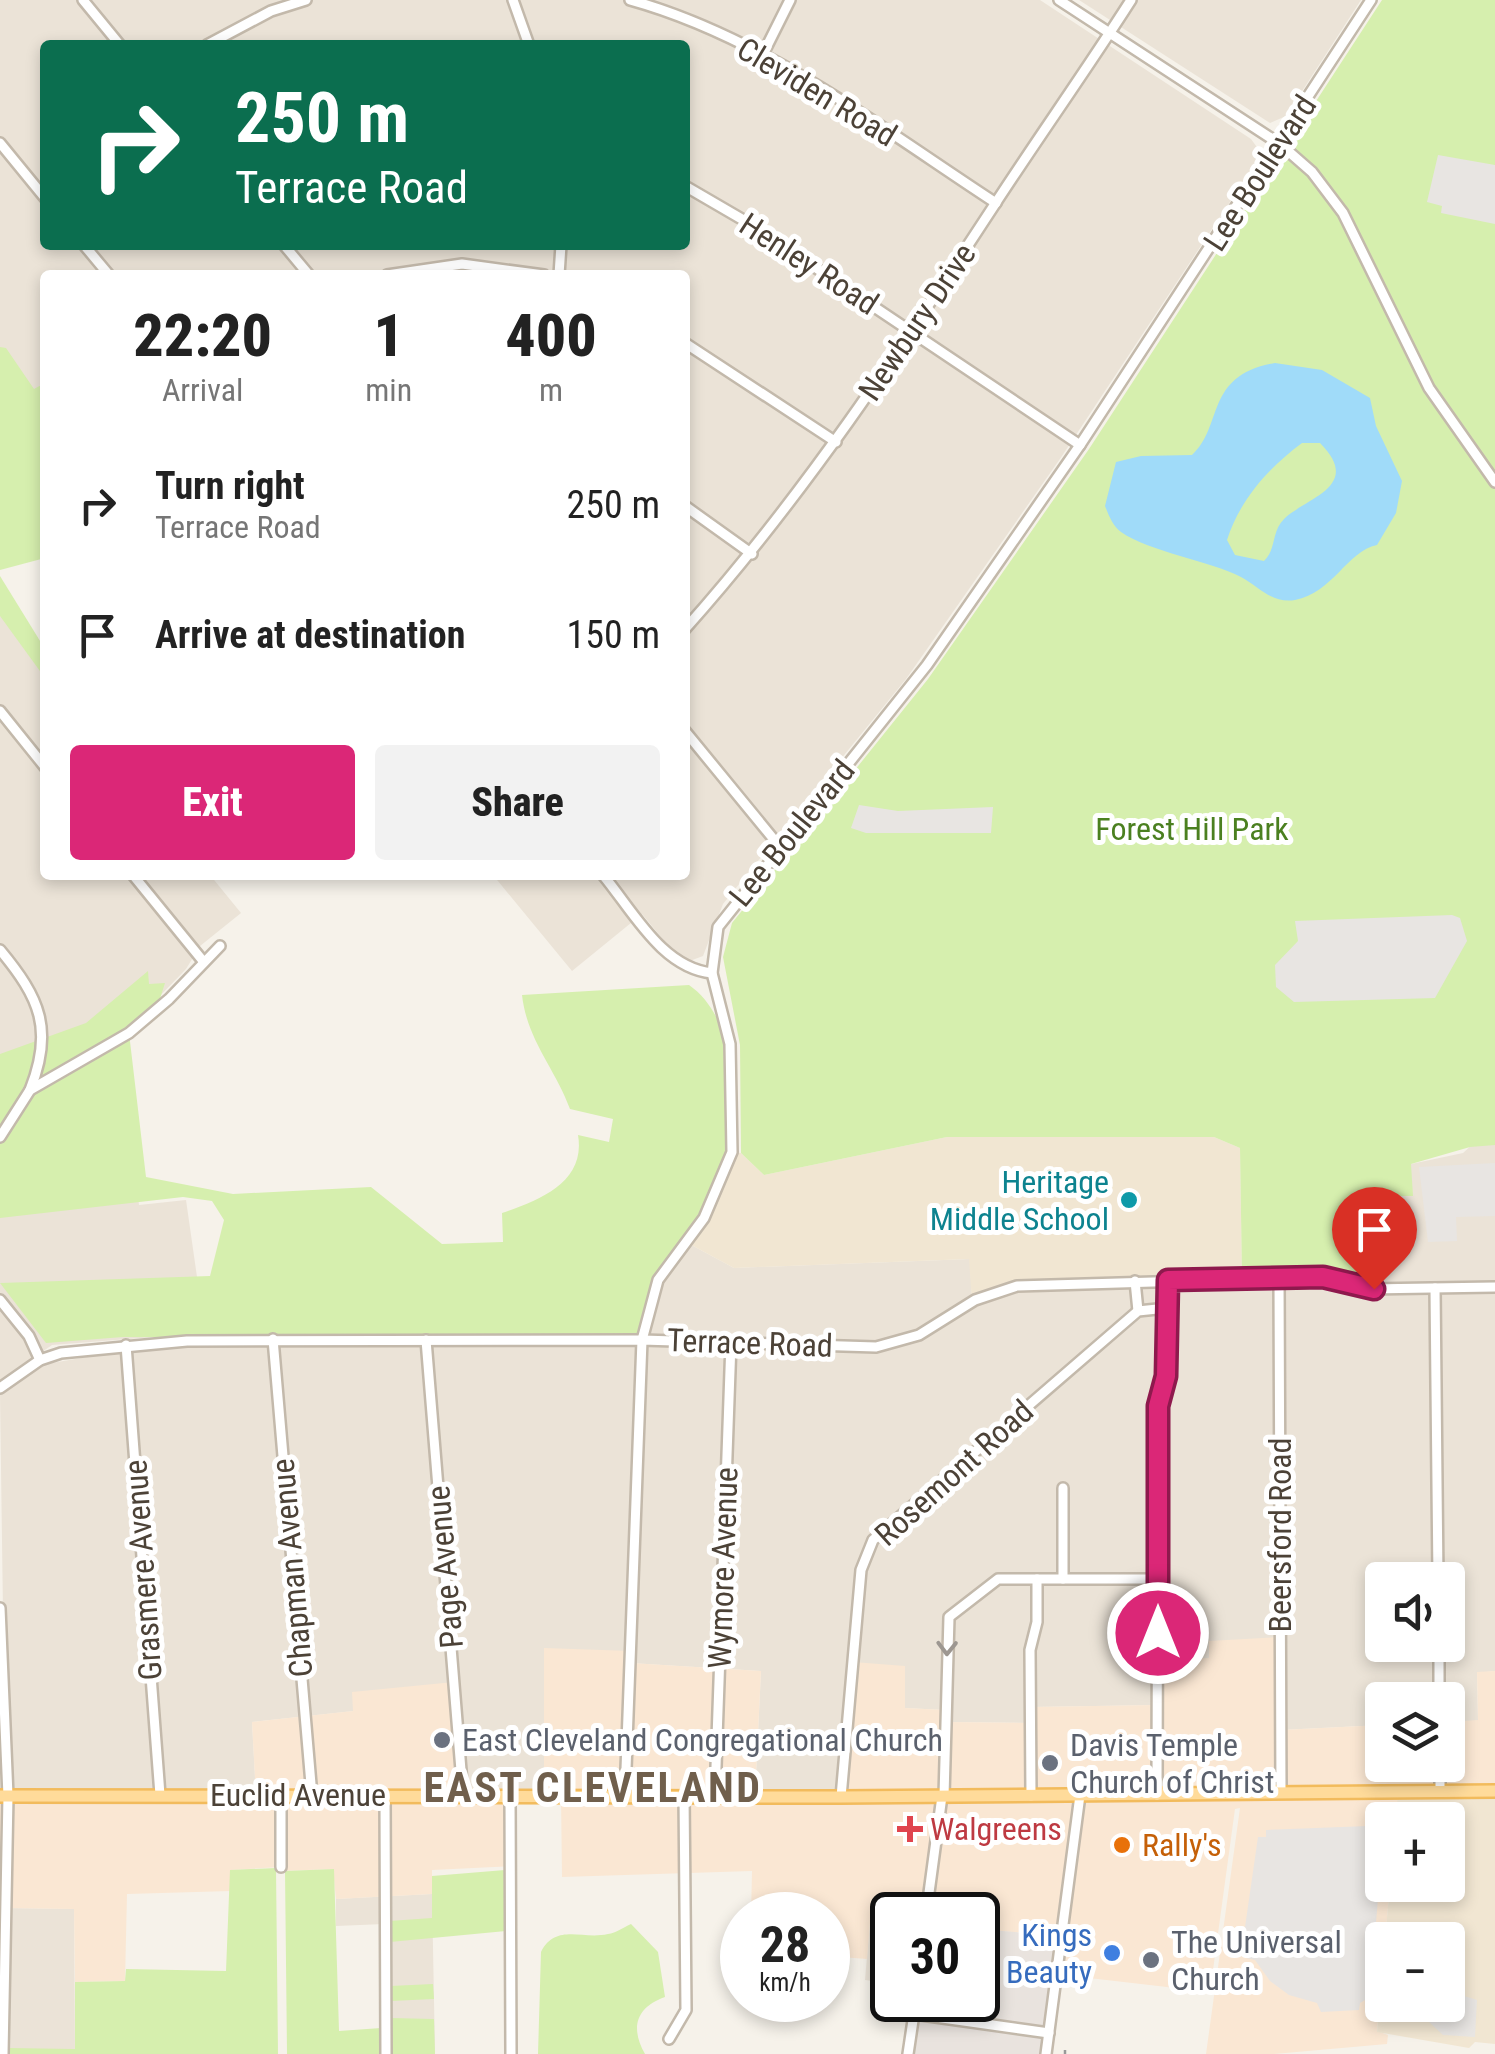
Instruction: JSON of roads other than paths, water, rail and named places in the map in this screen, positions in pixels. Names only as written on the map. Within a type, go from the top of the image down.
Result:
[{"type":"main road","name":"Euclid Avenue","points":[[4,1796],[840,1797],[1495,1790]]},
{"type":"street","points":[[82,0],[116,40]]},
{"type":"street","points":[[218,40],[271,12],[306,0]]},
{"type":"street","points":[[514,0],[527,40]]},
{"type":"street","name":"Cleviden Road","points":[[630,0],[669,11],[763,54],[996,203]]},
{"type":"street","points":[[763,54],[790,0]]},
{"type":"street","points":[[1060,0],[1280,144],[1312,172],[1344,214],[1429,388],[1495,482]]},
{"type":"street","name":"Newbury Drive","points":[[690,623],[752,554],[914,332],[1130,0]]},
{"type":"street","name":"Lee Boulevard","points":[[625,1796],[642,1340],[658,1280],[712,1204],[732,1152],[730,1044],[712,973],[718,928],[926,665],[1080,445],[1371,0]]},
{"type":"street","points":[[0,143],[40,192]]},
{"type":"street","name":"Henley Road","points":[[690,189],[914,332],[1080,445]]},
{"type":"street","points":[[88,250],[104,270]]},
{"type":"street","points":[[288,250],[306,270]]},
{"type":"street","points":[[421,270],[462,264],[507,270]]},
{"type":"street","points":[[690,346],[836,442]]},
{"type":"street","points":[[690,510],[752,554]]},
{"type":"street","points":[[0,712],[40,761]]},
{"type":"street","points":[[690,736],[780,848]]},
{"type":"street","points":[[137,880],[202,960]]},
{"type":"street","points":[[607,880],[672,959],[692,971],[712,973]]},
{"type":"street","points":[[30,1090],[129,1032],[169,999],[202,960],[220,946]]},
{"type":"street","points":[[0,950],[32,990],[45,1054],[30,1090],[0,1138]]},
{"type":"street","name":"Terrace Road","points":[[0,1388],[40,1360],[60,1352],[126,1345],[273,1339],[891,1345],[1004,1290],[1135,1281],[1323,1277],[1368,1290],[1495,1287]]},
{"type":"street","name":"Beersford Road","points":[[1279,1278],[1281,1792]]},
{"type":"street","points":[[1157,1795],[1158,1406],[1166,1376],[1168,1280]]},
{"type":"street","points":[[1135,1281],[1138,1311],[1166,1308]]},
{"type":"street","points":[[1435,1288],[1438,1562]]},
{"type":"street","points":[[0,1300],[29,1336],[40,1360]]},
{"type":"street","name":"Rosemont Road","points":[[840,1797],[861,1570],[873,1540],[1138,1311]]},
{"type":"street","name":"Chapman Avenue","points":[[273,1339],[312,1796]]},
{"type":"street","name":"Page Avenue","points":[[426,1340],[463,1795]]},
{"type":"street","name":"Wymore Avenue","points":[[715,1795],[731,1342]]},
{"type":"street","name":"Grasmere Avenue","points":[[126,1345],[160,1795]]},
{"type":"street","points":[[1063,1488],[1063,1579]]},
{"type":"street","points":[[929,1892],[943,1796],[948,1620],[998,1579],[1158,1579]]},
{"type":"street","points":[[1031,1796],[1030,1650],[1037,1622],[1037,1579]]},
{"type":"street","points":[[0,1608],[4,1796],[2,2053]]},
{"type":"street","points":[[1440,1782],[1440,1792]]},
{"type":"street","points":[[385,1795],[386,2054]]},
{"type":"street","points":[[510,1795],[511,2054]]},
{"type":"street","points":[[669,2039],[686,2010],[684,1795]]},
{"type":"street","points":[[1046,2054],[1080,1795]]},
{"type":"street","points":[[281,1797],[282,1868]]},
{"type":"street","points":[[908,2054],[913,2022]]},
{"type":"street","points":[[971,2022],[1049,2033]]},
{"type":"water","points":[[1275,363],[1322,370],[1370,398],[1376,426],[1402,481],[1396,513],[1377,545],[1357,555],[1320,589],[1295,600],[1272,597],[1228,571],[1133,539],[1116,527],[1105,506],[1116,462],[1141,456],[1192,455],[1202,443],[1226,390],[1252,369]],"holes":[[[1302,443],[1320,443],[1332,458],[1336,470],[1333,481],[1284,519],[1264,561],[1235,555],[1227,540],[1256,486]]]},
{"type":"place","name":"Heritage Middle School","points":[[1129,1200]]},
{"type":"place","name":"East Cleveland Congregational Church","points":[[442,1740]]},
{"type":"place","name":"Davis Temple Church of Christ","points":[[1050,1763]]},
{"type":"place","name":"Walgreens","points":[[910,1829]]},
{"type":"place","name":"Rally's","points":[[1122,1845]]},
{"type":"place","name":"Kings Beauty","points":[[1112,1953]]},
{"type":"place","name":"The Universal Church","points":[[1151,1960]]},
{"type":"district","name":"EAST CLEVELAND","points":[[593,1787]]},
{"type":"park label","name":"Forest Hill Park","points":[[1192,829]]}]
